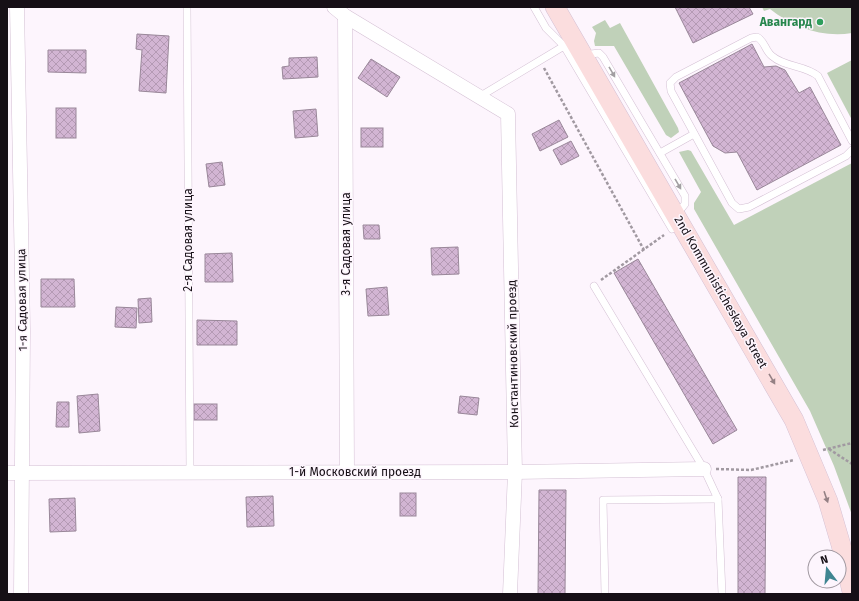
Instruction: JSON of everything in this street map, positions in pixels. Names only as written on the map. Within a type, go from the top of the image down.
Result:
[{"type":"street","name":"1-я Садовая улица","points":[[17,7],[23,331],[22,594]]},
{"type":"street","name":"2nd Kommunisticheskaya Street","points":[[555,7],[583,55],[674,222],[786,404],[803,438],[833,515],[845,557],[852,592]]},
{"type":"street","points":[[339,11],[479,98]]},
{"type":"street","name":"3-я Садовая улица","points":[[339,11],[347,472]]},
{"type":"street","name":"Константиновский проезд","points":[[479,98],[508,114],[515,472],[510,594]]},
{"type":"street","name":"1-й Московский проезд","points":[[7,473],[515,472],[704,468]]},
{"type":"lane","name":"2-я Садовая улица","points":[[187,7],[190,472]]},
{"type":"lane","points":[[534,7],[546,28],[564,46],[674,222],[685,204],[686,198],[602,56],[596,53],[583,55]]},
{"type":"lane","points":[[852,141],[818,76],[812,71],[772,57],[762,40],[757,37],[676,77],[670,83],[671,91],[732,203],[740,209],[746,209],[756,204],[846,156],[852,150]]},
{"type":"lane","points":[[479,98],[564,46]]},
{"type":"lane","points":[[660,153],[694,134]]},
{"type":"lane","points":[[594,286],[704,468],[718,498],[722,594]]},
{"type":"lane","points":[[605,594],[603,500],[718,498]]},
{"type":"path","points":[[540,61],[644,250]]},
{"type":"path","points":[[594,286],[644,250],[674,222]]},
{"type":"path","points":[[823,450],[852,443]]},
{"type":"path","points":[[828,449],[852,464]]},
{"type":"path","points":[[704,468],[751,470],[798,458]]},
{"type":"green space","name":"Авангард","points":[[762,7],[852,7],[852,33],[830,34],[808,30],[788,21],[770,9],[764,11]]},
{"type":"green space","points":[[605,20],[610,28],[620,23],[678,128],[679,132],[671,138],[666,135],[614,46],[595,46],[594,41],[596,33],[592,27]]},
{"type":"green space","points":[[852,60],[852,120],[827,73]]},
{"type":"green space","points":[[688,150],[691,151],[734,225],[852,163],[852,515],[834,466],[810,411],[694,209],[694,203],[701,192],[679,152]]},
{"type":"building","points":[[675,7],[749,7],[753,14],[693,43]]},
{"type":"building","points":[[137,34],[169,36],[166,93],[139,91],[142,50],[136,49]]},
{"type":"building","points":[[752,44],[764,67],[776,66],[785,70],[799,93],[810,87],[841,145],[757,190],[737,152],[725,153],[713,146],[679,83]]},
{"type":"building","points":[[48,50],[86,50],[86,73],[48,72]]},
{"type":"building","points":[[317,57],[318,77],[283,79],[282,67],[289,66],[289,58]]},
{"type":"building","points":[[371,59],[400,77],[387,97],[358,78]]},
{"type":"building","points":[[56,108],[76,108],[76,138],[56,138]]},
{"type":"building","points":[[316,109],[318,136],[295,138],[293,111]]},
{"type":"building","points":[[559,120],[568,137],[540,151],[532,134]]},
{"type":"building","points":[[361,128],[383,128],[383,147],[361,147]]},
{"type":"building","points":[[571,141],[579,156],[561,165],[553,150]]},
{"type":"building","points":[[222,162],[225,185],[209,187],[206,164]]},
{"type":"building","points":[[363,225],[379,225],[380,239],[364,239]]},
{"type":"building","points":[[458,247],[459,274],[432,275],[431,248]]},
{"type":"building","points":[[232,253],[233,282],[205,282],[205,254]]},
{"type":"building","points":[[638,259],[737,430],[713,444],[614,273]]},
{"type":"building","points":[[41,279],[74,279],[75,307],[41,307]]},
{"type":"building","points":[[387,287],[389,315],[368,316],[366,289]]},
{"type":"building","points":[[151,298],[152,322],[139,323],[138,299]]},
{"type":"building","points":[[116,307],[137,308],[136,328],[115,327]]},
{"type":"building","points":[[197,320],[237,321],[237,345],[197,345]]},
{"type":"building","points":[[98,394],[100,431],[79,433],[77,396]]},
{"type":"building","points":[[460,396],[479,398],[477,415],[458,413]]},
{"type":"building","points":[[57,402],[69,402],[69,427],[56,427]]},
{"type":"building","points":[[194,404],[217,404],[217,420],[194,420]]},
{"type":"building","points":[[738,477],[766,477],[765,594],[738,594]]},
{"type":"building","points":[[539,490],[566,490],[565,594],[538,594]]},
{"type":"building","points":[[400,493],[416,493],[416,516],[400,516]]},
{"type":"building","points":[[273,496],[274,526],[247,527],[246,497]]},
{"type":"building","points":[[75,498],[76,531],[50,532],[49,499]]},
{"type":"place","name":"Авангард","points":[[820,22]]}]
